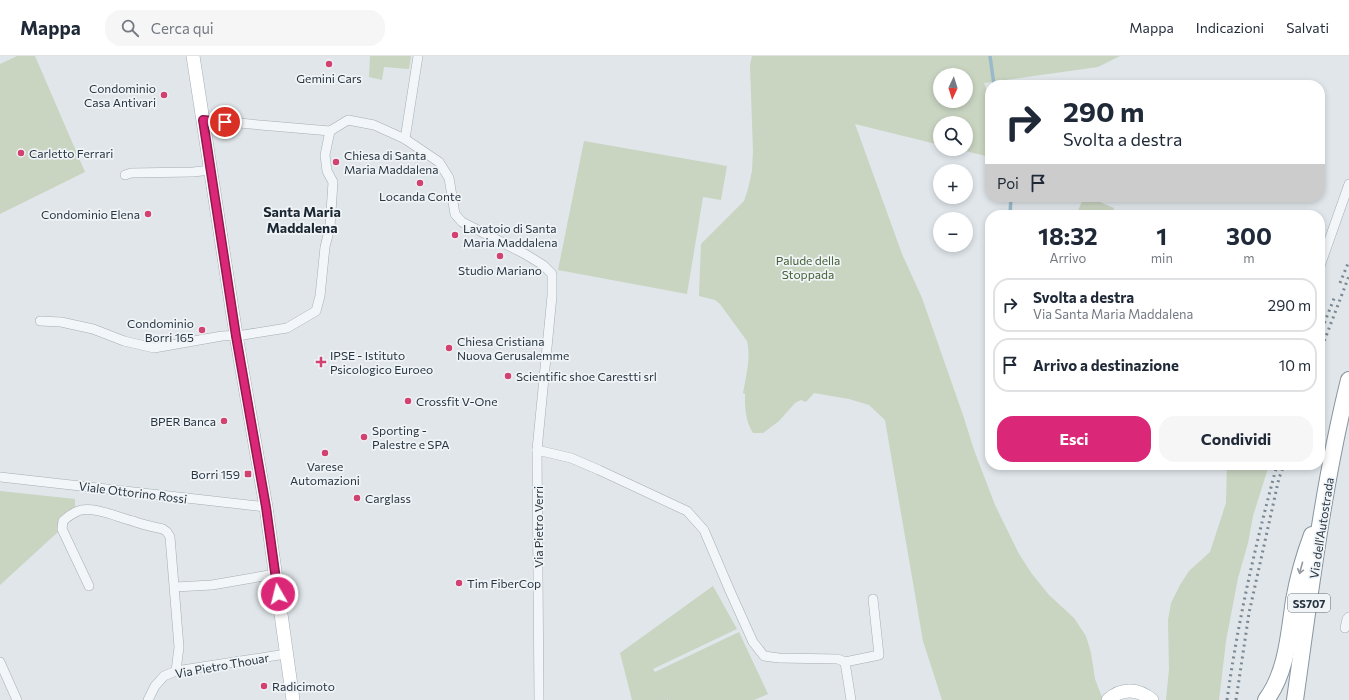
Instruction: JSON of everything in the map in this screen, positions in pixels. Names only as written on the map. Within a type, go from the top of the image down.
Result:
[{"type":"highway","name":"Via dell'Autostrada","points":[[1295,700],[1324,505],[1338,426],[1349,380]]},
{"type":"highway","points":[[1266,700],[1272,691],[1281,670],[1286,651],[1302,563],[1324,505]]},
{"type":"main road","points":[[193,56],[236,336],[266,507],[293,700]]},
{"type":"main road","points":[[1108,700],[1117,693],[1135,691],[1144,694],[1152,700]]},
{"type":"street","points":[[203,120],[330,131],[348,120],[374,125],[405,139],[418,56]]},
{"type":"street","points":[[40,321],[61,322],[93,329],[124,341],[154,348],[222,336],[236,336],[287,328],[316,312],[320,296],[325,247],[330,227],[333,182],[327,171],[325,155],[330,131]]},
{"type":"street","name":"Via Pietro Verri","points":[[405,139],[439,162],[449,178],[455,214],[462,222],[525,254],[543,265],[552,274],[552,296],[538,450],[539,700]]},
{"type":"street","points":[[125,175],[131,173],[194,172],[211,170]]},
{"type":"street","points":[[1325,252],[1349,184]]},
{"type":"street","points":[[538,450],[578,461],[687,511],[704,530],[753,642],[764,656],[779,658],[838,658],[845,662],[879,655],[872,599]]},
{"type":"street","name":"Viale Ottorino Rossi","points":[[0,477],[266,507]]},
{"type":"street","points":[[89,586],[62,529],[63,521],[79,510],[90,510],[114,514],[132,521],[163,529],[167,532],[170,537],[179,647],[176,671]]},
{"type":"street","points":[[175,587],[212,585],[275,574]]},
{"type":"street","points":[[1345,628],[1349,617]]},
{"type":"street","name":"Via Pietro Thouar","points":[[148,700],[155,686],[164,676],[176,671],[286,654]]},
{"type":"street","points":[[0,662],[17,700]]},
{"type":"street","points":[[845,662],[850,700]]},
{"type":"green space","points":[[17,56],[35,56],[85,172],[0,214],[0,64]]},
{"type":"green space","points":[[370,56],[411,56],[409,69],[384,67],[382,80],[369,77]]},
{"type":"green space","name":"Palude della Stoppada","points":[[752,56],[1120,56],[1098,67],[1005,80],[985,80],[985,156],[973,153],[973,116],[933,116],[933,143],[855,124],[902,254],[922,298],[974,450],[995,505],[1019,554],[1032,574],[1049,595],[1074,618],[1086,636],[1091,653],[1095,679],[1103,700],[942,700],[923,641],[885,420],[869,405],[849,399],[814,393],[806,402],[801,400],[795,403],[779,421],[763,433],[753,433],[748,424],[745,394],[743,393],[747,374],[747,341],[720,304],[715,300],[699,296],[701,244],[744,201],[752,171],[753,151],[750,65]]},
{"type":"green space","points":[[584,141],[727,166],[721,200],[703,197],[687,294],[558,270]]},
{"type":"green space","points":[[1082,202],[1100,202],[1114,208],[1113,210],[1078,210]]},
{"type":"green space","points":[[1227,470],[1267,470],[1253,516],[1248,543],[1238,578],[1226,641],[1219,700],[1166,700],[1169,669],[1168,620],[1171,603],[1189,571],[1210,552],[1226,503]]},
{"type":"green space","points":[[0,491],[75,499],[75,508],[63,514],[58,527],[59,531],[0,585]]},
{"type":"green space","points":[[713,586],[737,629],[653,669],[655,672],[739,632],[768,694],[754,700],[632,700],[620,653]]},
{"type":"waterway","points":[[990,56],[993,80]]},
{"type":"waterway","points":[[1010,210],[1011,202]]},
{"type":"railway","points":[[1340,283],[1349,261]]},
{"type":"railway","points":[[1325,339],[1349,276]]},
{"type":"railway","points":[[1325,321],[1335,296]]},
{"type":"railway","points":[[1227,700],[1236,640],[1248,581],[1276,470]]},
{"type":"railway","points":[[1236,700],[1249,613],[1282,470]]},
{"type":"place","name":"Gemini Cars","points":[[329,64]]},
{"type":"place","name":"Condominio Casa Antivari","points":[[164,95]]},
{"type":"place","name":"Carletto Ferrari","points":[[21,153]]},
{"type":"place","name":"Chiesa di Santa Maria Maddalena","points":[[336,162]]},
{"type":"place","name":"Locanda Conte","points":[[420,183]]},
{"type":"place","name":"Condominio Elena","points":[[148,214]]},
{"type":"place","name":"Lavatoio di Santa Maria Maddalena","points":[[455,235]]},
{"type":"place","name":"Studio Mariano","points":[[500,256]]},
{"type":"place","name":"Condominio Borri 165","points":[[202,330]]},
{"type":"place","name":"Chiesa Cristiana Nuova Gerusalemme","points":[[449,348]]},
{"type":"place","name":"IPSE - Istituto Psicologico Euroeo","points":[[321,362]]},
{"type":"place","name":"Scientific shoe Carestti srl","points":[[508,376]]},
{"type":"place","name":"Crossfit V-One","points":[[408,401]]},
{"type":"place","name":"BPER Banca","points":[[224,421]]},
{"type":"place","name":"Sporting - Palestre e SPA","points":[[364,437]]},
{"type":"place","name":"Varese Automazioni","points":[[325,453]]},
{"type":"place","name":"Borri 159","points":[[248,474]]},
{"type":"place","name":"Carglass","points":[[357,498]]},
{"type":"place","name":"Tim FiberCop","points":[[459,583]]},
{"type":"place","name":"Radicimoto","points":[[264,686]]},
{"type":"district","name":"Santa Maria Maddalena","points":[[302,220]]},
{"type":"route","points":[[225,122],[203,120],[236,336],[266,507],[278,594]]}]
